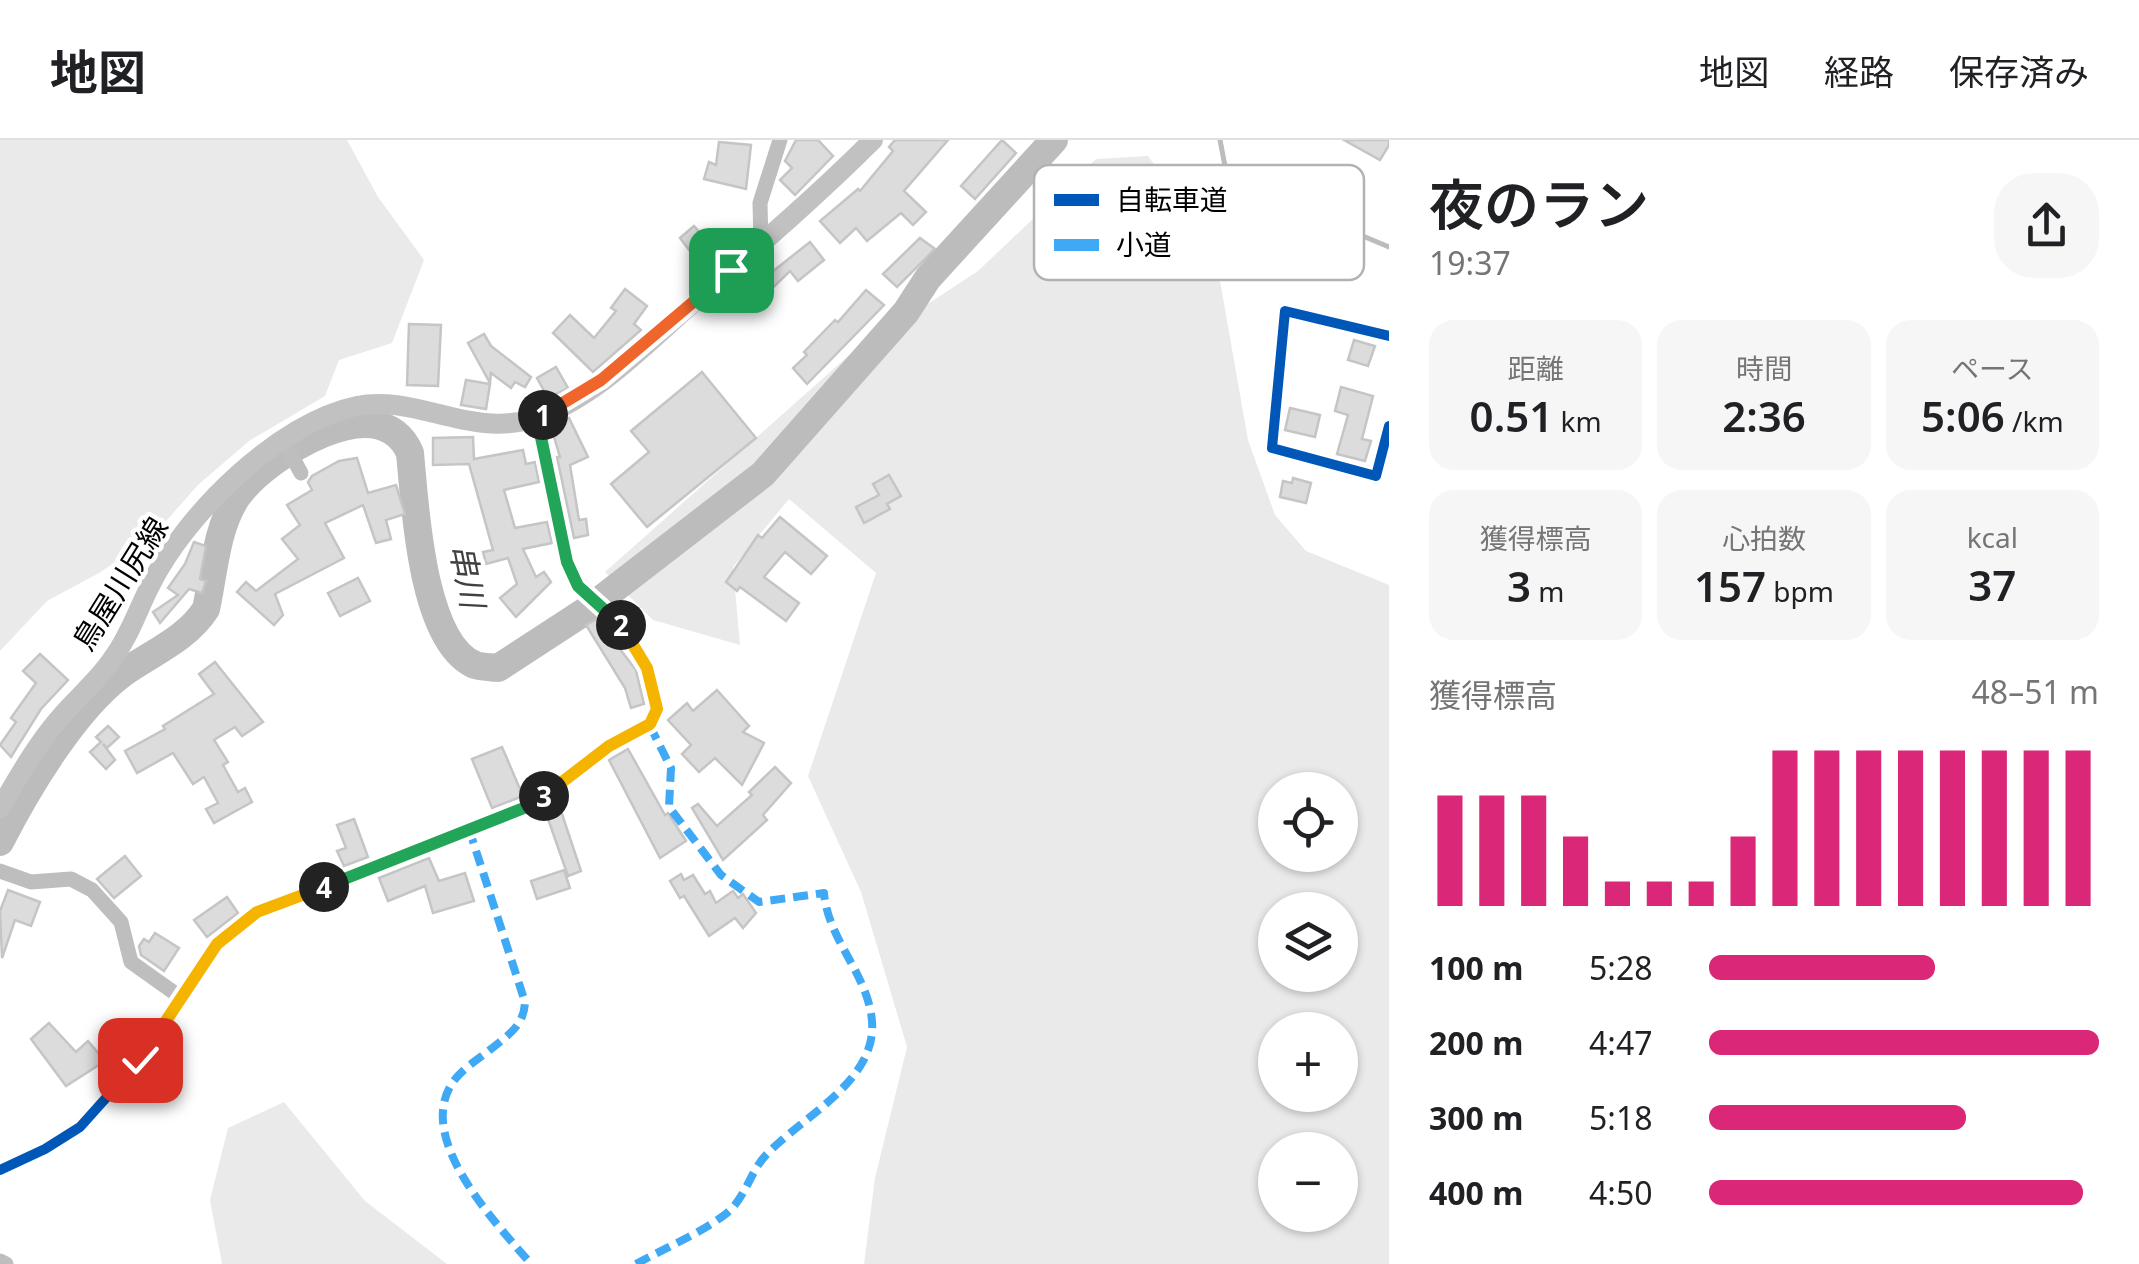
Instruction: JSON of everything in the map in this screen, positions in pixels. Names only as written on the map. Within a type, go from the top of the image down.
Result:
[{"type":"main road","name":"鳥屋川尻線","points":[[0,808],[58,720],[112,660],[136,621],[152,582],[188,531],[242,469],[332,414],[361,405],[392,406],[465,423],[504,425],[537,418],[601,380],[761,245],[874,140]]},
{"type":"street","points":[[761,245],[760,203],[780,140]]},
{"type":"street","points":[[1389,336],[1286,310],[1272,448],[1376,476],[1389,426]]},
{"type":"street","points":[[0,1170],[80,1127],[140,1060],[217,944],[257,912],[534,804],[609,746],[650,724],[657,709],[647,668],[628,632],[578,586],[563,546],[537,418]]},
{"type":"street","points":[[285,443],[302,473]]},
{"type":"street","points":[[4,872],[41,882],[71,879],[92,890],[122,922],[131,962],[183,999]]},
{"type":"shaded area","points":[[0,140],[347,140],[378,197],[424,260],[392,343],[339,360],[325,396],[249,441],[198,485],[151,538],[47,601],[0,651]]},
{"type":"shaded area","points":[[1148,156],[1155,165],[1090,165],[1096,159]]},
{"type":"shaded area","points":[[1034,218],[1034,280],[1220,280],[1248,440],[1275,515],[1306,551],[1389,585],[1389,1264],[864,1264],[875,1178],[907,1047],[861,892],[808,776],[876,573],[789,499],[733,567],[740,645],[653,620],[605,572],[847,357],[978,271]]},
{"type":"shaded area","points":[[284,1102],[365,1201],[447,1264],[222,1264],[210,1200],[228,1128]]},
{"type":"building","points":[[796,140],[818,140],[833,156],[795,195],[780,180],[792,168],[785,161]]},
{"type":"building","points":[[895,140],[948,140],[904,191],[926,212],[913,225],[901,213],[867,241],[856,228],[840,243],[820,221],[860,191],[893,151],[889,147]]},
{"type":"building","points":[[1002,140],[1016,153],[975,199],[961,186]]},
{"type":"building","points":[[1344,140],[1389,140],[1389,145],[1380,160]]},
{"type":"building","points":[[719,142],[751,145],[746,189],[704,179],[709,162],[716,165]]},
{"type":"building","points":[[694,226],[703,236],[706,232],[726,254],[706,272],[680,238]]},
{"type":"building","points":[[920,238],[935,249],[897,287],[883,274]]},
{"type":"building","points":[[810,242],[824,260],[798,281],[790,271],[759,301],[742,285],[765,264],[772,272]]},
{"type":"building","points":[[625,289],[647,306],[634,324],[641,330],[593,372],[553,333],[570,315],[594,338],[616,311],[611,308]]},
{"type":"building","points":[[866,290],[884,305],[807,384],[793,368]]},
{"type":"building","points":[[409,324],[441,325],[438,386],[407,385]]},
{"type":"building","points":[[484,334],[491,346],[531,377],[525,387],[515,382],[511,388],[491,373],[490,383],[468,343]]},
{"type":"building","points":[[1354,340],[1375,346],[1368,366],[1348,360]]},
{"type":"building","points":[[556,367],[568,388],[548,398],[537,378]]},
{"type":"building","points":[[702,372],[756,438],[647,527],[611,484],[649,452],[631,431]]},
{"type":"building","points":[[466,380],[490,384],[486,409],[461,405]]},
{"type":"building","points":[[1341,387],[1373,396],[1362,439],[1371,441],[1365,461],[1337,454],[1348,415],[1335,411]]},
{"type":"building","points":[[1290,408],[1320,415],[1315,437],[1285,430]]},
{"type":"building","points":[[569,418],[588,457],[570,465],[579,520],[586,519],[588,535],[574,538],[551,427]]},
{"type":"building","points":[[473,437],[474,459],[523,450],[526,464],[535,462],[539,482],[504,490],[515,528],[547,522],[552,543],[523,549],[536,577],[544,572],[551,582],[516,617],[500,598],[517,584],[508,558],[486,564],[483,552],[493,550],[469,464],[433,465],[433,438]]},
{"type":"building","points":[[357,458],[368,493],[396,485],[405,514],[386,520],[391,539],[376,543],[363,505],[325,523],[344,558],[275,594],[283,615],[274,625],[237,592],[246,582],[256,591],[298,559],[282,539],[300,525],[287,505],[312,490],[308,482],[312,476],[339,461]]},
{"type":"building","points":[[889,475],[901,496],[887,504],[890,509],[864,523],[856,507],[879,495],[873,484]]},
{"type":"building","points":[[1293,478],[1311,483],[1306,503],[1280,497],[1283,481],[1292,483]]},
{"type":"building","points":[[780,517],[827,556],[811,574],[785,552],[764,577],[799,603],[786,621],[740,587],[737,591],[726,582],[758,535],[762,538]]},
{"type":"building","points":[[194,542],[206,546],[200,579],[206,581],[202,593],[189,589],[160,623],[153,612],[178,595],[168,588]]},
{"type":"building","points":[[358,578],[370,601],[340,616],[328,593]]},
{"type":"building","points":[[597,619],[636,670],[644,704],[631,708],[625,688],[586,625]]},
{"type":"building","points":[[40,654],[68,680],[41,709],[11,757],[0,745],[16,722],[11,718],[36,683],[23,671]]},
{"type":"building","points":[[215,662],[263,722],[242,736],[235,727],[214,740],[228,762],[223,765],[238,792],[245,788],[252,802],[214,823],[206,809],[218,803],[204,777],[193,784],[173,753],[137,773],[125,751],[165,729],[163,726],[214,694],[199,674]]},
{"type":"building","points":[[717,690],[749,726],[743,732],[764,743],[742,785],[715,758],[699,772],[682,754],[691,745],[668,720],[687,703],[693,711]]},
{"type":"building","points":[[108,726],[119,737],[107,748],[103,744],[115,760],[106,769],[90,752],[101,742],[96,737]]},
{"type":"building","points":[[502,747],[523,796],[492,808],[472,759]]},
{"type":"building","points":[[628,749],[665,815],[668,813],[686,841],[660,858],[609,760]]},
{"type":"building","points":[[775,767],[791,783],[763,815],[767,820],[723,860],[692,808],[698,804],[717,826],[752,795],[749,792]]},
{"type":"building","points":[[561,811],[581,871],[568,876],[547,816]]},
{"type":"building","points":[[354,819],[368,857],[344,866],[337,851],[346,848],[337,825]]},
{"type":"building","points":[[125,856],[141,876],[114,898],[97,879]]},
{"type":"building","points":[[429,858],[439,881],[465,873],[474,901],[433,913],[425,886],[388,901],[379,878]]},
{"type":"building","points":[[564,870],[570,888],[537,899],[531,881]]},
{"type":"building","points":[[681,874],[684,880],[693,875],[716,903],[733,891],[738,898],[743,894],[756,913],[743,928],[735,918],[709,936],[670,881]]},
{"type":"building","points":[[8,890],[40,902],[31,926],[15,920],[2,958],[0,911]]},
{"type":"building","points":[[227,897],[238,913],[207,937],[194,920]]},
{"type":"building","points":[[155,933],[179,948],[164,971],[141,955],[139,946],[144,939],[149,942]]},
{"type":"building","points":[[49,1023],[76,1052],[88,1041],[105,1061],[66,1086],[31,1039]]},
{"type":"waterway","name":"串川","points":[[0,842],[38,775],[86,708],[122,674],[198,620],[206,609],[220,537],[230,509],[251,481],[296,447],[349,426],[374,425],[395,433],[410,453],[424,570],[443,629],[457,651],[475,665],[498,668],[587,610],[763,474],[906,312],[928,278],[1054,140]]},
{"type":"waterway","points":[[1220,140],[1225,165]]},
{"type":"waterway","points":[[1364,237],[1389,247]]},
{"type":"marked path","points":[[636,1264],[703,1229],[731,1209],[767,1154],[835,1096],[863,1062],[872,1021],[869,1004],[833,926],[824,893],[759,902],[721,875],[669,807],[671,768],[649,724]]},
{"type":"marked path","points":[[469,829],[525,1002],[522,1018],[514,1029],[451,1085],[443,1107],[444,1131],[466,1181],[531,1264]]},
{"type":"cycle path","points":[[1389,336],[1285,311],[1272,448],[1376,476],[1389,426]]},
{"type":"cycle path","points":[[0,1170],[80,1127],[140,1060],[217,944],[257,912],[534,804],[609,746],[649,724],[657,709],[647,668],[628,632],[579,586],[567,562],[537,417]]},
{"type":"route","points":[[140,1060],[217,944],[257,912],[534,804],[609,746],[650,724],[657,709],[647,668],[628,632],[578,586],[567,562],[537,418],[601,380],[731,270]]}]
